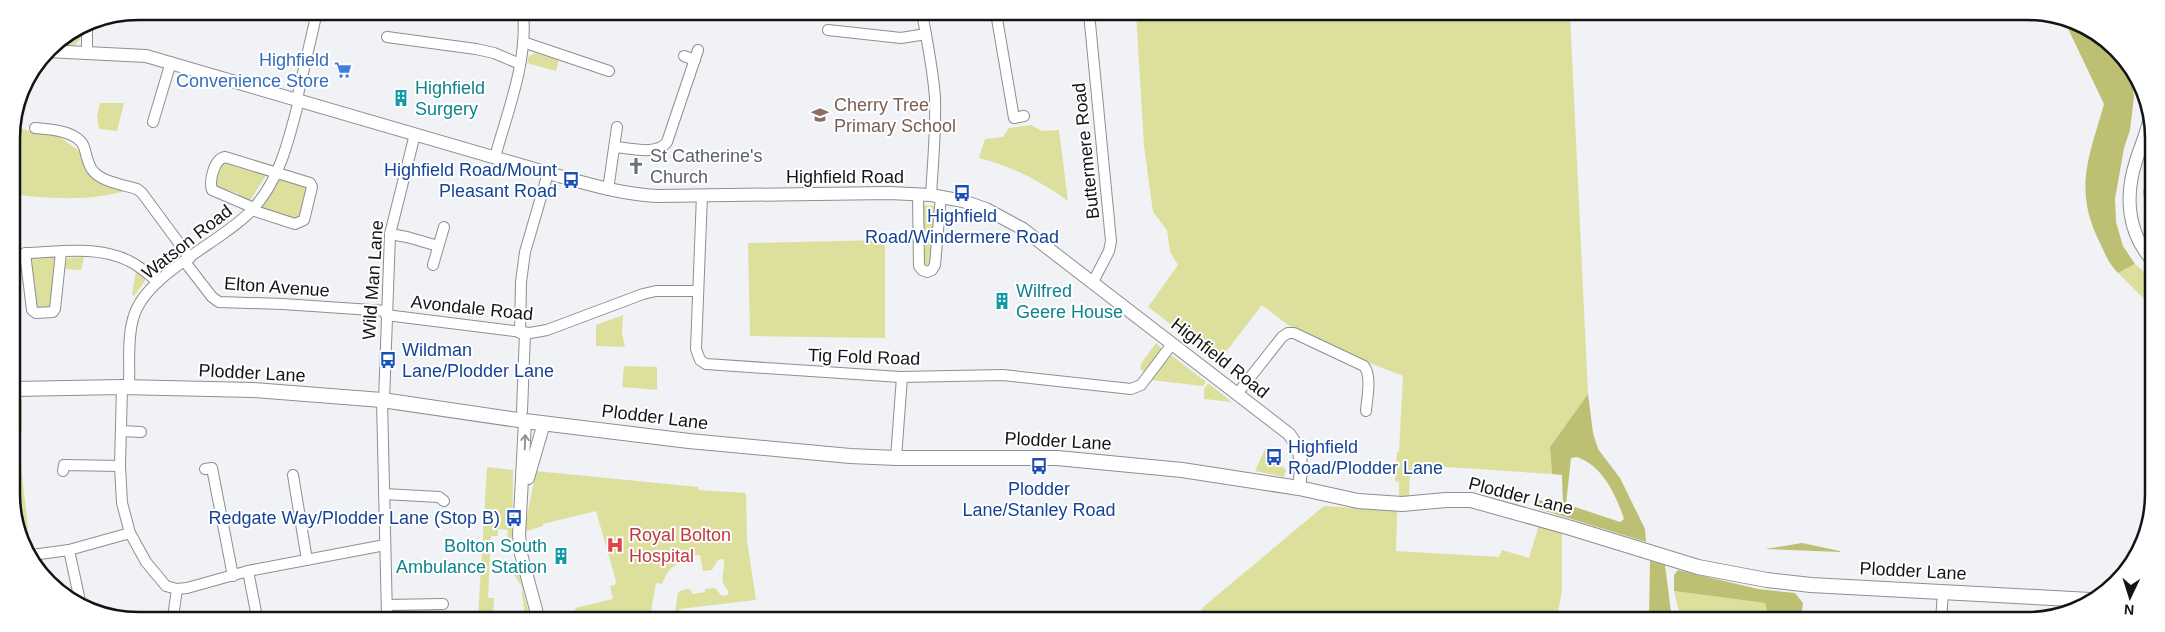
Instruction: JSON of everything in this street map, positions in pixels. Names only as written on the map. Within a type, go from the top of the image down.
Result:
[{"type":"main road","name":"Plodder Lane","points":[[20,388],[126,387],[253,390],[383,400],[524,416],[544,423],[695,441],[850,456],[896,458],[1057,458],[1182,470],[1299,488],[1364,502],[1402,504],[1458,500],[1485,503],[1698,567],[1767,580],[2080,599]]},
{"type":"street","name":"Watson Road","points":[[177,589],[166,586],[160,581],[130,533],[122,503],[121,430],[132,320],[139,304],[158,282],[228,232],[253,209],[277,172],[286,151],[315,20]]},
{"type":"street","points":[[495,157],[520,64],[524,42],[523,20]]},
{"type":"street","points":[[918,194],[919,266],[927,272],[932,270],[935,265],[936,196],[934,96],[923,20]]},
{"type":"street","points":[[997,20],[1014,118],[1024,116]]},
{"type":"street","name":"Buttermere Road","points":[[1090,20],[1111,241],[1109,251],[1093,282]]},
{"type":"street","points":[[828,30],[901,38],[926,34]]},
{"type":"street","points":[[87,32],[87,53]]},
{"type":"street","points":[[387,37],[476,49],[494,53],[520,64]]},
{"type":"street","points":[[524,42],[609,71]]},
{"type":"street","name":"Highfield Road","points":[[57,52],[146,56],[171,62],[548,173],[633,195],[918,194],[936,196],[986,209],[1013,223],[1093,282],[1289,434],[1296,443],[1302,463],[1299,488]]},
{"type":"street","points":[[615,147],[656,150],[663,148],[668,142],[674,107],[692,55]]},
{"type":"street","points":[[153,122],[171,62]]},
{"type":"street","name":"Elton Avenue","points":[[35,128],[53,130],[74,136],[84,145],[90,168],[95,174],[137,189],[142,193],[212,297],[218,302],[283,304],[386,313]]},
{"type":"street","points":[[608,190],[617,128]]},
{"type":"street","name":"Wild Man Lane","points":[[387,612],[383,400],[390,234],[415,134]]},
{"type":"street","points":[[2145,139],[2132,174],[2129,204],[2133,228],[2145,252]]},
{"type":"street","name":"Watson Road","points":[[224,157],[310,183],[312,187],[304,220],[295,224],[253,209],[212,190],[210,186],[217,162],[224,157]]},
{"type":"street","points":[[537,612],[520,546],[524,416],[521,282],[525,252],[548,173]]},
{"type":"street","name":"Tig Fold Road","points":[[702,195],[696,354],[706,364],[902,377],[1003,375],[1131,389],[1141,386],[1172,344]]},
{"type":"street","points":[[433,265],[444,227]]},
{"type":"street","points":[[390,234],[407,236],[438,246]]},
{"type":"street","points":[[61,252],[55,309],[53,312],[36,313],[32,310],[25,253],[87,251],[114,255],[129,260],[158,282]]},
{"type":"street","name":"Avondale Road","points":[[386,313],[523,333],[547,330],[643,294],[656,291],[698,291]]},
{"type":"street","points":[[1237,394],[1282,337],[1288,333],[1364,366],[1367,370],[1366,410]]},
{"type":"street","points":[[896,458],[902,377]]},
{"type":"street","points":[[522,497],[544,423]]},
{"type":"street","points":[[121,430],[141,432]]},
{"type":"street","points":[[64,471],[64,465],[120,466]]},
{"type":"street","points":[[205,469],[212,468],[233,576]]},
{"type":"street","points":[[293,475],[307,560]]},
{"type":"street","points":[[384,494],[439,497],[444,501]]},
{"type":"street","points":[[37,554],[70,550],[130,533]]},
{"type":"street","points":[[174,612],[177,589],[248,572],[385,545]]},
{"type":"street","points":[[70,550],[79,596]]},
{"type":"street","points":[[248,572],[256,612]]},
{"type":"street","points":[[1942,612],[1943,592]]},
{"type":"street","points":[[386,605],[443,604]]},
{"type":"green space","points":[[1136,20],[1570,20],[1588,394],[1550,447],[1552,474],[1446,467],[1410,471],[1409,496],[1397,514],[1396,551],[1499,557],[1502,550],[1529,558],[1539,525],[1562,531],[1562,590],[1558,612],[1201,612],[1203,607],[1324,506],[1389,510],[1399,496],[1399,482],[1395,481],[1397,452],[1399,452],[1403,376],[1372,364],[1288,325],[1262,305],[1219,361],[1148,307],[1178,265],[1170,252],[1167,230],[1153,212],[1144,146]]},
{"type":"green space","points":[[2068,28],[2099,44],[2121,66],[2132,85],[2134,97],[2130,130],[2124,148],[2115,199],[2116,222],[2123,246],[2135,264],[2118,273],[2108,259],[2092,224],[2085,190],[2089,157],[2104,104]]},
{"type":"green space","points":[[81,35],[80,40],[75,45],[64,45]]},
{"type":"green space","points":[[535,53],[559,60],[556,71],[527,63],[529,56]]},
{"type":"green space","points":[[100,103],[124,103],[117,131],[99,129],[97,116]]},
{"type":"green space","points":[[1031,125],[1042,131],[1059,130],[1068,201],[1025,175],[1003,165],[979,158],[985,139],[1003,137],[1009,128]]},
{"type":"green space","points":[[20,129],[35,132],[52,132],[81,152],[84,162],[128,190],[102,196],[46,197],[20,195]]},
{"type":"green space","points":[[224,163],[257,173],[261,170],[268,172],[250,201],[239,198],[238,193],[215,185],[220,165]]},
{"type":"green space","points":[[281,176],[308,188],[301,216],[296,220],[261,210]]},
{"type":"green space","points":[[2145,184],[2145,202],[2143,192]]},
{"type":"green space","points":[[922,205],[937,206],[931,266],[926,268],[923,263]]},
{"type":"green space","points":[[885,240],[885,338],[750,336],[748,243]]},
{"type":"green space","points":[[30,257],[57,257],[58,264],[54,268],[50,308],[36,308],[31,264],[28,261]]},
{"type":"green space","points":[[84,257],[81,270],[64,269],[67,258]]},
{"type":"green space","points":[[2135,264],[2145,273],[2145,298],[2141,296],[2118,273]]},
{"type":"green space","points":[[136,271],[144,277],[145,281],[134,296],[132,295]]},
{"type":"green space","points":[[623,315],[622,333],[625,347],[596,346],[596,325]]},
{"type":"green space","points":[[1156,343],[1163,350],[1144,372],[1140,369],[1142,362]]},
{"type":"green space","points":[[1171,355],[1206,382],[1203,386],[1150,380]]},
{"type":"green space","points":[[624,366],[657,367],[657,390],[622,387]]},
{"type":"green space","points":[[1208,383],[1232,402],[1204,399],[1204,389]]},
{"type":"green space","points":[[1588,394],[1593,433],[1598,449],[1620,478],[1645,529],[1646,542],[1539,509],[1539,500],[1563,507],[1562,475],[1552,474],[1550,447]],"holes":[[[1577,457],[1586,461],[1607,482],[1617,500],[1624,519],[1620,522],[1566,504],[1571,458]]]},
{"type":"green space","points":[[20,400],[22,400],[22,431],[20,431]]},
{"type":"green space","points":[[1266,447],[1273,459],[1286,470],[1284,477],[1255,471]]},
{"type":"green space","points":[[20,457],[29,540],[22,517],[20,501]]},
{"type":"green space","points":[[487,467],[513,470],[512,552],[506,551],[508,530],[498,529],[498,536],[491,536],[488,598],[494,598],[493,612],[478,612]]},
{"type":"green space","points":[[536,471],[698,487],[699,490],[746,493],[747,540],[756,600],[679,609],[680,612],[675,612],[678,592],[686,589],[691,590],[692,594],[705,592],[705,589],[715,588],[722,596],[728,595],[728,590],[723,583],[724,559],[718,560],[712,570],[703,571],[700,555],[687,556],[686,559],[669,571],[662,584],[656,583],[651,612],[576,612],[575,608],[613,599],[610,586],[615,585],[616,581],[596,511],[543,524],[543,526],[524,532]]},
{"type":"green space","points":[[1802,543],[1840,551],[1840,552],[1765,549]]},
{"type":"green space","points":[[1650,561],[1665,565],[1671,612],[1649,612]]},
{"type":"green space","points":[[509,563],[516,563],[529,612],[524,612],[521,585],[508,566]]},
{"type":"green space","points":[[1678,570],[1758,589],[1795,593],[1803,603],[1802,612],[1767,612],[1765,603],[1674,591],[1674,575]]},
{"type":"green space","points":[[1674,591],[1765,603],[1767,612],[1679,612]]},
{"type":"place","name":"Highfield Convenience Store","points":[[343,70]]},
{"type":"place","name":"Highfield Surgery","points":[[401,98]]},
{"type":"place","name":"Cherry Tree Primary School","points":[[820,115]]},
{"type":"place","name":"St Catherine's Church","points":[[636,166]]},
{"type":"place","name":"Highfield Road/Mount Pleasant Road","points":[[571,180]]},
{"type":"place","name":"Highfield Road/Windermere Road","points":[[962,193]]},
{"type":"place","name":"Wilfred Geere House","points":[[1002,301]]},
{"type":"place","name":"Wildman Lane/Plodder Lane","points":[[388,360]]},
{"type":"place","name":"Highfield Road/Plodder Lane","points":[[1274,457]]},
{"type":"place","name":"Plodder Lane/Stanley Road","points":[[1039,466]]},
{"type":"place","name":"Redgate Way/Plodder Lane (Stop B)","points":[[514,518]]},
{"type":"place","name":"Royal Bolton Hospital","points":[[615,545]]},
{"type":"place","name":"Bolton South Ambulance Station","points":[[561,556]]}]
